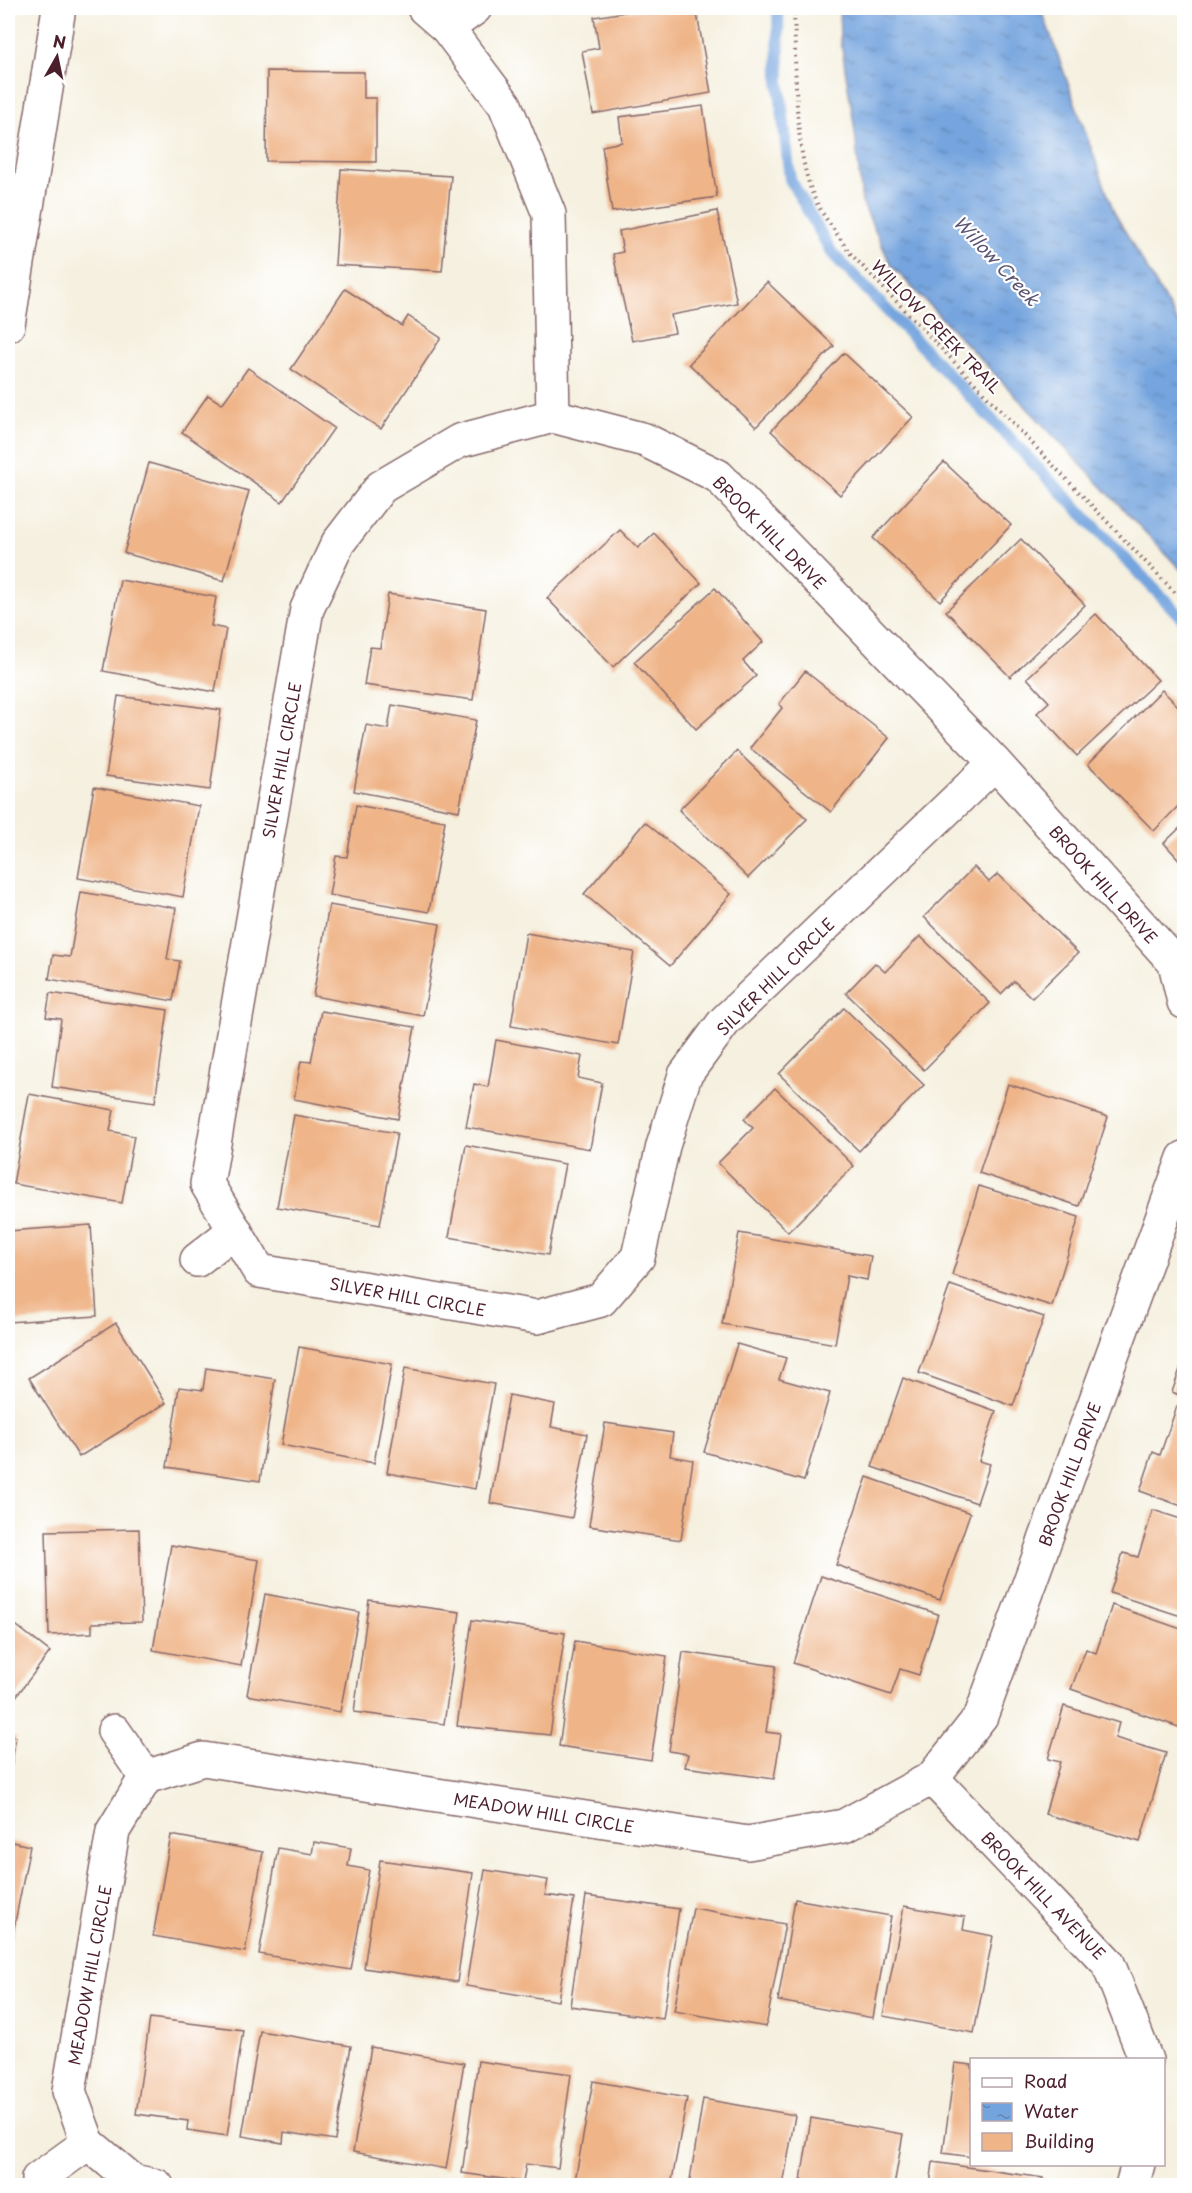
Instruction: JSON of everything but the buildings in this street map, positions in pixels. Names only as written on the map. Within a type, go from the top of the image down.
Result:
[{"type":"street","points":[[8,325],[59,8]]},
{"type":"street","points":[[475,8],[436,18],[505,105],[549,214],[553,416]]},
{"type":"street","name":"BROOK HILL DRIVE","points":[[553,416],[645,440],[718,476],[995,763],[1175,963],[1185,1002]]},
{"type":"street","name":"SILVER HILL CIRCLE","points":[[553,416],[459,441],[381,487],[338,543],[307,609],[207,1184],[259,1271],[537,1317],[608,1310],[638,1257],[663,1146],[685,1075],[724,1022],[995,763]]},
{"type":"street","name":"BROOK HILL DRIVE","points":[[932,1778],[981,1716],[1185,1158]]},
{"type":"street","points":[[197,1260],[235,1230]]},
{"type":"street","points":[[114,1731],[146,1777]]},
{"type":"street","name":"MEADOW HILL CIRCLE","points":[[157,2186],[133,2181],[88,2143],[69,2091],[113,1831],[146,1777],[203,1759],[748,1843],[844,1826],[932,1778]]},
{"type":"street","name":"BROOK HILL AVENUE","points":[[932,1778],[1108,1963],[1145,2058]]},
{"type":"street","points":[[38,2179],[88,2143]]},
{"type":"street","points":[[1132,2186],[1137,2166]]},
{"type":"path","name":"WILLOW CREEK TRAIL","points":[[794,8],[796,89],[802,147],[814,196],[849,252],[1185,602]]},
{"type":"water","name":"Willow Creek","points":[[839,8],[1041,8],[1114,212],[1184,333],[1184,573],[891,265],[862,202],[855,131],[840,36]]},
{"type":"waterway","points":[[778,8],[779,81],[790,179],[832,253],[1184,620]]}]
